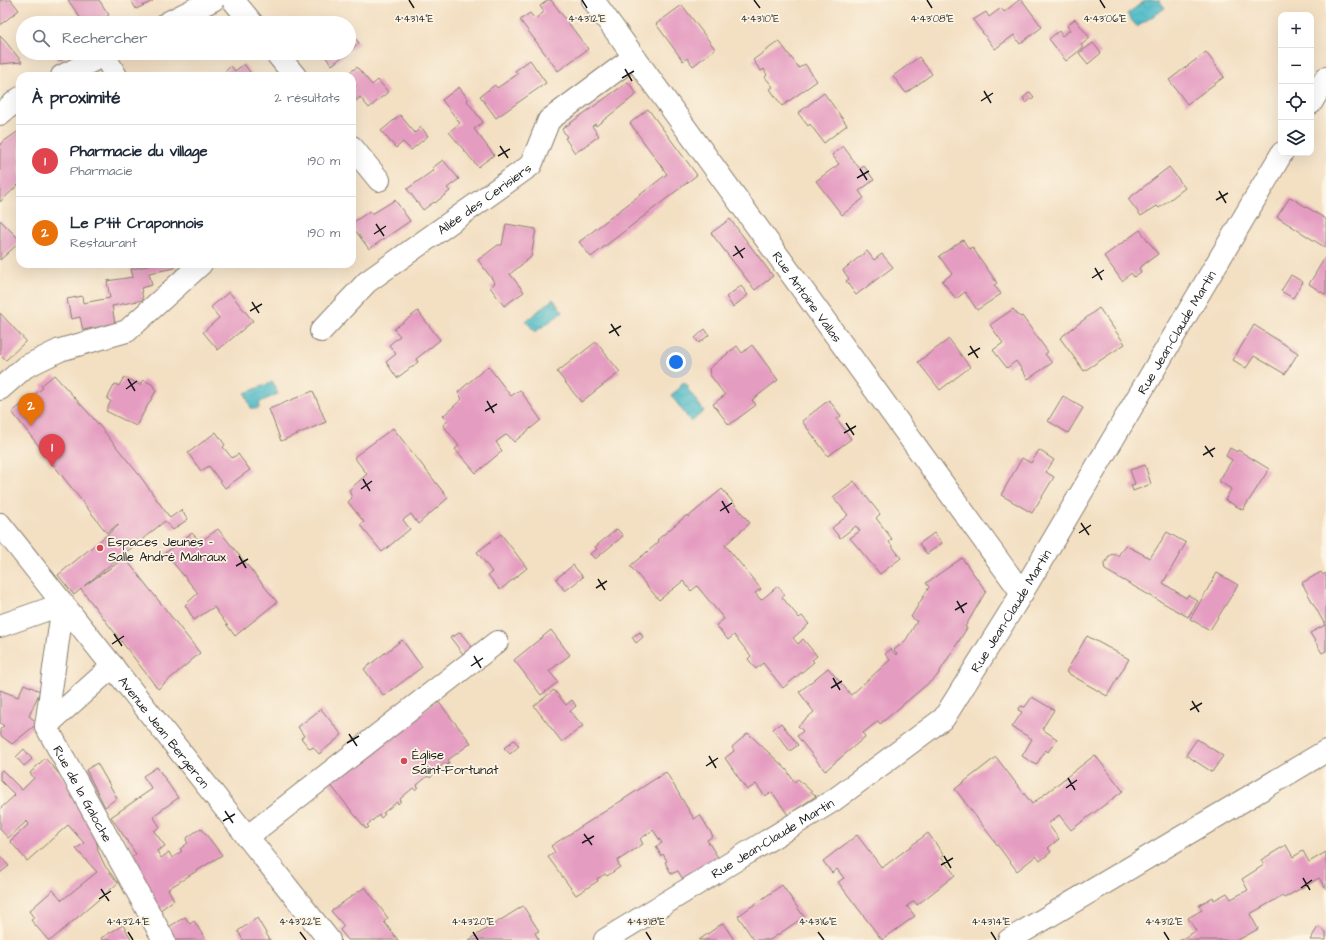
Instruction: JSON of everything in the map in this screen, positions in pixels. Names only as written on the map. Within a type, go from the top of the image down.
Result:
[{"type":"street","points":[[181,16],[213,0]]},
{"type":"street","points":[[233,0],[246,16]]},
{"type":"street","name":"Rue Antoine Vallas","points":[[593,0],[1022,593]]},
{"type":"street","name":"Allée des Cerisiers","points":[[321,331],[367,282],[531,165],[550,120],[634,57]]},
{"type":"street","points":[[70,72],[94,60]]},
{"type":"street","points":[[109,60],[114,72]]},
{"type":"street","points":[[282,60],[292,72]]},
{"type":"street","points":[[1314,99],[1326,78]]},
{"type":"street","points":[[0,114],[16,101]]},
{"type":"street","points":[[356,152],[379,180]]},
{"type":"street","name":"Rue Jean-Claude Martin","points":[[605,940],[834,800],[944,718],[1022,593],[1280,156]]},
{"type":"street","points":[[0,389],[25,367],[60,350],[127,331],[197,268]]},
{"type":"street","name":"Avenue Jean Bergeron","points":[[0,524],[329,940]]},
{"type":"street","points":[[0,626],[63,604],[46,726]]},
{"type":"street","points":[[247,837],[497,642]]},
{"type":"street","points":[[46,726],[113,666]]},
{"type":"street","name":"Rue de la Galoche","points":[[46,726],[164,940]]},
{"type":"street","points":[[1011,939],[1326,751]]},
{"type":"water","points":[[1146,0],[1159,0],[1165,8],[1137,27],[1127,14]]},
{"type":"water","points":[[553,299],[563,312],[535,332],[526,321]]},
{"type":"water","points":[[273,382],[278,394],[260,402],[259,408],[251,408],[245,393]]},
{"type":"water","points":[[684,382],[689,387],[687,388],[704,411],[691,422],[671,395],[681,387],[680,385]]},
{"type":"building","points":[[0,0],[11,0],[19,10],[0,25]]},
{"type":"building","points":[[68,0],[99,0],[109,15],[108,16],[79,16]]},
{"type":"building","points":[[131,0],[152,0],[153,1],[136,9]]},
{"type":"building","points":[[548,0],[551,0],[588,49],[558,71],[520,20],[530,13],[535,19],[544,12],[540,6]]},
{"type":"building","points":[[1019,0],[1022,0],[1042,27],[1020,44],[1014,35],[995,49],[973,20],[986,12],[989,17],[1001,8],[1004,12]]},
{"type":"building","points":[[682,5],[715,49],[693,66],[687,58],[683,61],[656,24]]},
{"type":"building","points":[[1075,19],[1090,38],[1081,45],[1083,48],[1066,61],[1049,39],[1059,31],[1062,36],[1070,30],[1067,26]]},
{"type":"building","points":[[0,36],[16,55],[16,60],[20,60],[22,62],[0,64]]},
{"type":"building","points":[[779,41],[799,68],[805,64],[817,81],[782,106],[770,89],[773,87],[765,77],[767,75],[764,69],[761,71],[753,60]]},
{"type":"building","points":[[1093,43],[1101,53],[1088,64],[1079,53]]},
{"type":"building","points":[[1206,52],[1224,77],[1187,104],[1169,80]]},
{"type":"building","points":[[919,57],[932,74],[906,93],[893,76]]},
{"type":"building","points":[[328,60],[338,60],[332,65]]},
{"type":"building","points":[[530,60],[546,83],[496,118],[480,96],[495,85],[497,88],[518,74],[515,71]]},
{"type":"building","points":[[244,64],[250,72],[224,72],[231,66],[235,71]]},
{"type":"building","points":[[357,67],[372,85],[378,80],[388,92],[369,108],[360,97],[356,100],[356,72],[350,72]]},
{"type":"building","points":[[628,82],[637,94],[596,126],[595,124],[592,126],[599,136],[575,153],[565,138],[567,137],[562,129]]},
{"type":"building","points":[[459,87],[468,99],[467,101],[483,122],[474,129],[494,155],[478,167],[449,132],[460,123],[442,100]]},
{"type":"building","points":[[1030,92],[1034,97],[1026,103],[1023,98]]},
{"type":"building","points":[[824,93],[847,125],[824,143],[810,124],[808,126],[798,113]]},
{"type":"building","points":[[648,109],[697,175],[591,257],[579,242],[667,174],[630,123]]},
{"type":"building","points":[[400,115],[415,133],[421,127],[428,136],[411,150],[403,142],[396,148],[381,131]]},
{"type":"building","points":[[16,133],[16,187],[0,202],[0,144]]},
{"type":"building","points":[[843,146],[860,169],[864,166],[874,180],[859,191],[864,198],[842,215],[816,181],[839,164],[832,155]]},
{"type":"building","points":[[443,160],[459,179],[447,188],[450,191],[423,210],[407,189],[434,170],[432,168]]},
{"type":"building","points":[[1169,167],[1185,188],[1159,208],[1157,206],[1141,216],[1128,199]]},
{"type":"building","points":[[1290,197],[1326,219],[1326,248],[1277,217]]},
{"type":"building","points":[[395,200],[410,221],[369,249],[356,231],[356,220],[370,211],[372,214]]},
{"type":"building","points":[[730,219],[773,276],[755,290],[711,233]]},
{"type":"building","points":[[0,220],[16,236],[16,246],[0,260]]},
{"type":"building","points":[[506,224],[536,229],[531,257],[510,274],[524,292],[504,306],[490,287],[495,283],[478,260],[498,245],[502,245]]},
{"type":"building","points":[[1140,230],[1158,254],[1139,268],[1141,272],[1134,277],[1131,273],[1122,281],[1104,256]]},
{"type":"building","points":[[963,240],[969,249],[972,247],[997,283],[994,285],[1001,294],[977,310],[965,292],[956,299],[942,281],[952,274],[939,256]]},
{"type":"building","points":[[867,251],[874,260],[882,254],[893,267],[856,295],[846,281],[849,279],[843,270]]},
{"type":"building","points":[[1326,256],[1326,295],[1309,284]]},
{"type":"building","points":[[175,268],[149,273],[152,285],[141,288],[143,300],[112,306],[115,324],[83,330],[80,317],[71,319],[67,299],[82,296],[83,303],[110,298],[107,281],[133,277],[131,269]]},
{"type":"building","points":[[1291,275],[1303,282],[1293,298],[1281,291]]},
{"type":"building","points":[[741,286],[748,295],[733,307],[726,297]]},
{"type":"building","points":[[229,292],[253,321],[218,350],[203,332],[219,318],[211,307]]},
{"type":"building","points":[[1099,308],[1125,344],[1084,371],[1060,338]]},
{"type":"building","points":[[1013,309],[1020,317],[1022,316],[1048,352],[1045,354],[1052,363],[1028,379],[1016,361],[1007,368],[993,350],[1003,343],[990,325]]},
{"type":"building","points":[[418,311],[440,340],[416,359],[418,362],[397,378],[386,362],[396,354],[389,345],[400,336],[394,329]]},
{"type":"building","points":[[0,313],[26,341],[6,360],[0,354]]},
{"type":"building","points":[[1254,325],[1298,353],[1285,374],[1254,356],[1246,368],[1233,360]]},
{"type":"building","points":[[705,329],[709,335],[699,343],[695,338]]},
{"type":"building","points":[[949,339],[970,367],[940,390],[918,362]]},
{"type":"building","points":[[596,342],[620,372],[581,402],[557,372]]},
{"type":"building","points":[[752,345],[778,380],[752,400],[756,405],[729,425],[713,404],[725,395],[710,375],[709,369],[737,346],[742,353]]},
{"type":"building","points":[[488,366],[511,396],[520,390],[541,420],[514,442],[507,434],[496,442],[502,451],[476,473],[455,449],[459,446],[443,425],[448,421],[443,416],[462,399],[458,392]]},
{"type":"building","points":[[54,375],[94,419],[140,476],[170,518],[181,510],[188,519],[173,530],[165,521],[84,586],[125,558],[200,653],[158,689],[81,589],[74,595],[58,575],[119,525],[118,524],[107,533],[12,412],[43,388],[41,386]]},
{"type":"building","points":[[124,377],[140,385],[143,380],[152,384],[156,391],[136,426],[106,411],[111,401],[107,399],[115,384],[119,386]]},
{"type":"building","points":[[313,391],[326,422],[281,441],[269,409]]},
{"type":"building","points":[[1063,396],[1083,408],[1068,433],[1048,421]]},
{"type":"building","points":[[829,400],[841,416],[837,419],[851,439],[828,456],[802,421]]},
{"type":"building","points":[[393,428],[448,498],[418,524],[411,514],[403,520],[410,529],[382,552],[360,525],[364,522],[348,502],[352,498],[349,490],[367,474],[354,457]]},
{"type":"building","points":[[216,432],[225,445],[223,447],[232,458],[238,454],[250,470],[225,488],[209,466],[201,471],[188,453]]},
{"type":"building","points":[[1230,448],[1237,452],[1238,450],[1269,469],[1243,510],[1225,500],[1231,489],[1219,481],[1232,460],[1226,456]]},
{"type":"building","points":[[1039,450],[1054,460],[1046,472],[1054,477],[1032,513],[1001,495],[1022,458],[1031,463]]},
{"type":"building","points":[[1145,465],[1151,484],[1133,491],[1131,485],[1135,484],[1130,470]]},
{"type":"building","points":[[854,481],[880,514],[876,518],[892,539],[889,542],[901,558],[880,574],[850,538],[860,531],[856,526],[840,538],[832,528],[848,515],[833,497]]},
{"type":"building","points":[[722,489],[750,523],[725,545],[761,589],[755,593],[761,600],[778,586],[785,595],[782,597],[799,618],[802,616],[809,624],[793,638],[798,644],[803,639],[817,656],[812,660],[814,662],[783,688],[763,663],[756,669],[748,659],[751,656],[734,635],[728,640],[716,625],[724,619],[697,586],[691,591],[683,581],[659,600],[630,566],[659,542],[657,540]]},
{"type":"building","points":[[218,529],[277,602],[235,636],[214,607],[194,620],[185,605],[198,593],[165,553],[192,533],[200,542]]},
{"type":"building","points":[[617,529],[623,536],[595,559],[590,554],[597,549],[595,547]]},
{"type":"building","points":[[1167,532],[1186,543],[1163,583],[1186,598],[1188,595],[1198,601],[1188,617],[1105,570],[1104,565],[1110,555],[1114,554],[1118,556],[1125,545],[1150,558]]},
{"type":"building","points":[[934,533],[942,543],[927,554],[919,544]]},
{"type":"building","points":[[501,534],[527,568],[500,590],[488,575],[492,572],[477,552]]},
{"type":"building","points":[[962,558],[986,591],[965,627],[967,628],[937,676],[880,724],[878,721],[863,733],[865,737],[825,771],[797,736],[803,731],[798,726],[814,712],[799,692],[828,668],[851,695],[890,660],[885,654],[891,649],[896,655],[897,653],[894,650],[906,640],[917,621],[911,617],[929,587],[926,583]]},
{"type":"building","points":[[573,565],[583,577],[565,591],[556,579]]},
{"type":"building","points":[[1321,572],[1323,575],[1326,573],[1326,651],[1322,653],[1310,633],[1325,625],[1302,583]]},
{"type":"building","points":[[1217,573],[1238,585],[1210,630],[1190,619]]},
{"type":"building","points":[[551,630],[570,655],[549,671],[558,682],[541,695],[514,660]]},
{"type":"building","points":[[460,632],[472,647],[463,654],[450,637],[452,635],[453,637]]},
{"type":"building","points":[[640,632],[643,637],[636,643],[632,637]]},
{"type":"building","points":[[1087,636],[1129,659],[1107,696],[1066,672]]},
{"type":"building","points":[[402,640],[422,667],[384,696],[364,669]]},
{"type":"building","points":[[24,684],[40,691],[29,716],[38,723],[12,744],[0,735],[0,729],[4,726],[0,723],[0,690],[18,697]]},
{"type":"building","points":[[554,690],[566,705],[572,700],[576,706],[570,711],[583,726],[562,742],[534,706]]},
{"type":"building","points":[[1032,697],[1054,710],[1042,729],[1057,739],[1048,752],[1046,750],[1036,765],[1022,756],[1032,739],[1012,727],[1022,712],[1018,710],[1021,706],[1025,707]]},
{"type":"building","name":"Église Saint-Fortunat","points":[[437,700],[471,743],[448,760],[449,763],[447,765],[445,763],[431,774],[433,775],[430,778],[428,776],[417,785],[418,787],[415,790],[413,788],[400,799],[401,801],[398,804],[397,802],[383,813],[385,814],[381,818],[379,815],[367,825],[369,827],[366,829],[329,783]]},
{"type":"building","points":[[321,709],[342,735],[319,754],[313,747],[310,749],[301,738],[304,736],[298,727]]},
{"type":"building","points":[[781,723],[798,745],[790,751],[773,729]]},
{"type":"building","points":[[748,733],[787,770],[794,782],[798,779],[816,796],[788,815],[772,792],[765,796],[756,784],[747,790],[725,758],[734,751],[732,747]]},
{"type":"building","points":[[1197,739],[1223,756],[1212,772],[1186,755]]},
{"type":"building","points":[[514,740],[519,746],[510,754],[504,748]]},
{"type":"building","points":[[24,749],[32,759],[24,766],[16,757]]},
{"type":"building","points":[[1095,755],[1123,791],[1071,830],[1059,815],[1048,824],[1059,839],[1048,848],[1051,852],[1040,861],[1036,856],[1017,871],[955,789],[996,757],[1032,804]]},
{"type":"building","points":[[45,758],[68,784],[95,831],[98,851],[105,866],[118,883],[51,940],[48,940],[31,920],[34,918],[29,911],[53,890],[62,900],[97,872],[76,849],[84,843],[68,825],[27,861],[10,841],[29,824],[27,821],[8,838],[0,829],[0,809],[15,795],[0,780],[0,772],[2,770],[22,790],[34,778],[30,773]]},
{"type":"building","points":[[97,763],[117,798],[105,807],[86,770]]},
{"type":"building","points":[[157,767],[178,798],[153,816],[160,827],[154,831],[165,846],[157,851],[161,858],[169,852],[172,858],[182,851],[180,849],[188,843],[186,840],[188,837],[201,828],[222,855],[168,889],[174,900],[159,911],[131,858],[136,854],[111,817],[152,789],[143,776]]},
{"type":"building","points":[[666,772],[694,819],[700,815],[713,836],[707,840],[719,859],[684,881],[678,871],[671,874],[665,862],[667,861],[663,854],[661,856],[656,846],[662,843],[653,830],[640,839],[643,844],[617,861],[620,867],[607,876],[605,874],[597,879],[598,881],[576,895],[548,857],[555,852],[551,846]]},
{"type":"building","points":[[928,833],[944,855],[941,857],[955,875],[917,905],[914,901],[907,906],[915,916],[882,940],[838,882],[844,878],[837,869],[832,873],[823,861],[857,835],[882,868]]},
{"type":"building","points":[[1286,845],[1293,857],[1303,851],[1309,862],[1326,852],[1326,889],[1319,878],[1284,898],[1282,896],[1250,914],[1258,929],[1238,940],[1180,940],[1196,931],[1188,918],[1202,910],[1199,905],[1213,897],[1214,900],[1227,893],[1231,899],[1248,890],[1242,879],[1264,865],[1261,860]]},
{"type":"building","points":[[0,856],[9,866],[0,873]]},
{"type":"building","points":[[782,885],[804,917],[770,940],[754,940],[738,916]]},
{"type":"building","points":[[365,887],[388,918],[384,922],[398,940],[348,940],[340,930],[344,926],[331,911]]},
{"type":"building","points":[[523,906],[539,931],[535,933],[539,940],[469,940]]},
{"type":"building","points":[[185,917],[190,924],[194,921],[206,940],[174,940],[167,928]]},
{"type":"building","points":[[257,918],[270,940],[243,940],[238,931]]},
{"type":"building","points":[[723,923],[734,940],[699,940]]},
{"type":"building","points":[[123,925],[132,940],[102,940],[101,938]]},
{"type":"building","points":[[1318,927],[1326,932],[1326,940],[1310,940]]},
{"type":"place","name":"Le P'tit Craponnois","points":[[31,426]]},
{"type":"place","name":"Pharmacie du village","points":[[52,467]]},
{"type":"place","name":"Espaces Jeunes - Salle André Malraux","points":[[100,548]]},
{"type":"place","name":"Église Saint-Fortunat","points":[[404,761]]}]
